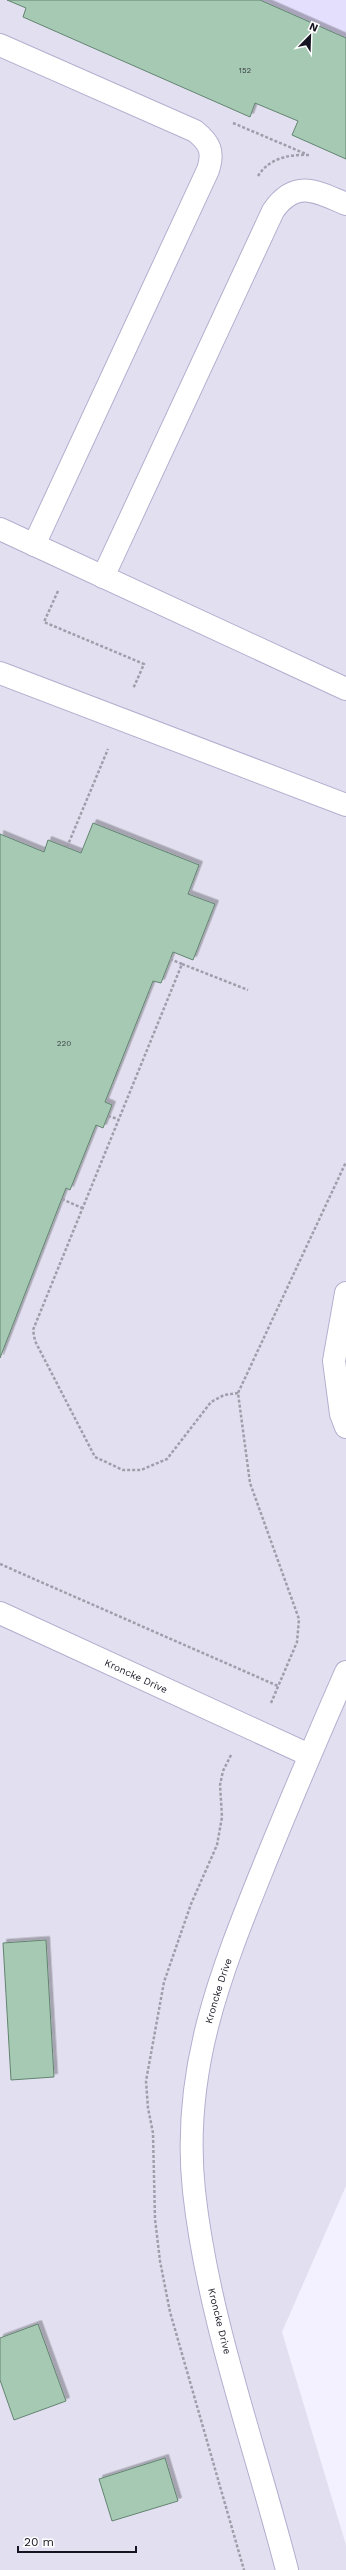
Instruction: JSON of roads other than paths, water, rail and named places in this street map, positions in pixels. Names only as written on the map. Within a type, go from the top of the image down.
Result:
[{"type":"street","points":[[0,45],[195,131],[209,144],[212,153],[208,170],[34,545]]},
{"type":"street","points":[[103,577],[272,211],[288,194],[300,191],[312,190],[346,204]]},
{"type":"street","points":[[0,529],[346,689]]},
{"type":"street","points":[[0,673],[346,805]]},
{"type":"street","points":[[346,1293],[334,1361],[341,1414],[346,1427]]},
{"type":"street","name":"Kroncke Drive","points":[[0,1613],[309,1755],[224,1967],[207,2023],[197,2072],[193,2128],[194,2189],[205,2262],[238,2395],[287,2570]]},
{"type":"street","points":[[309,1755],[346,1672]]}]
